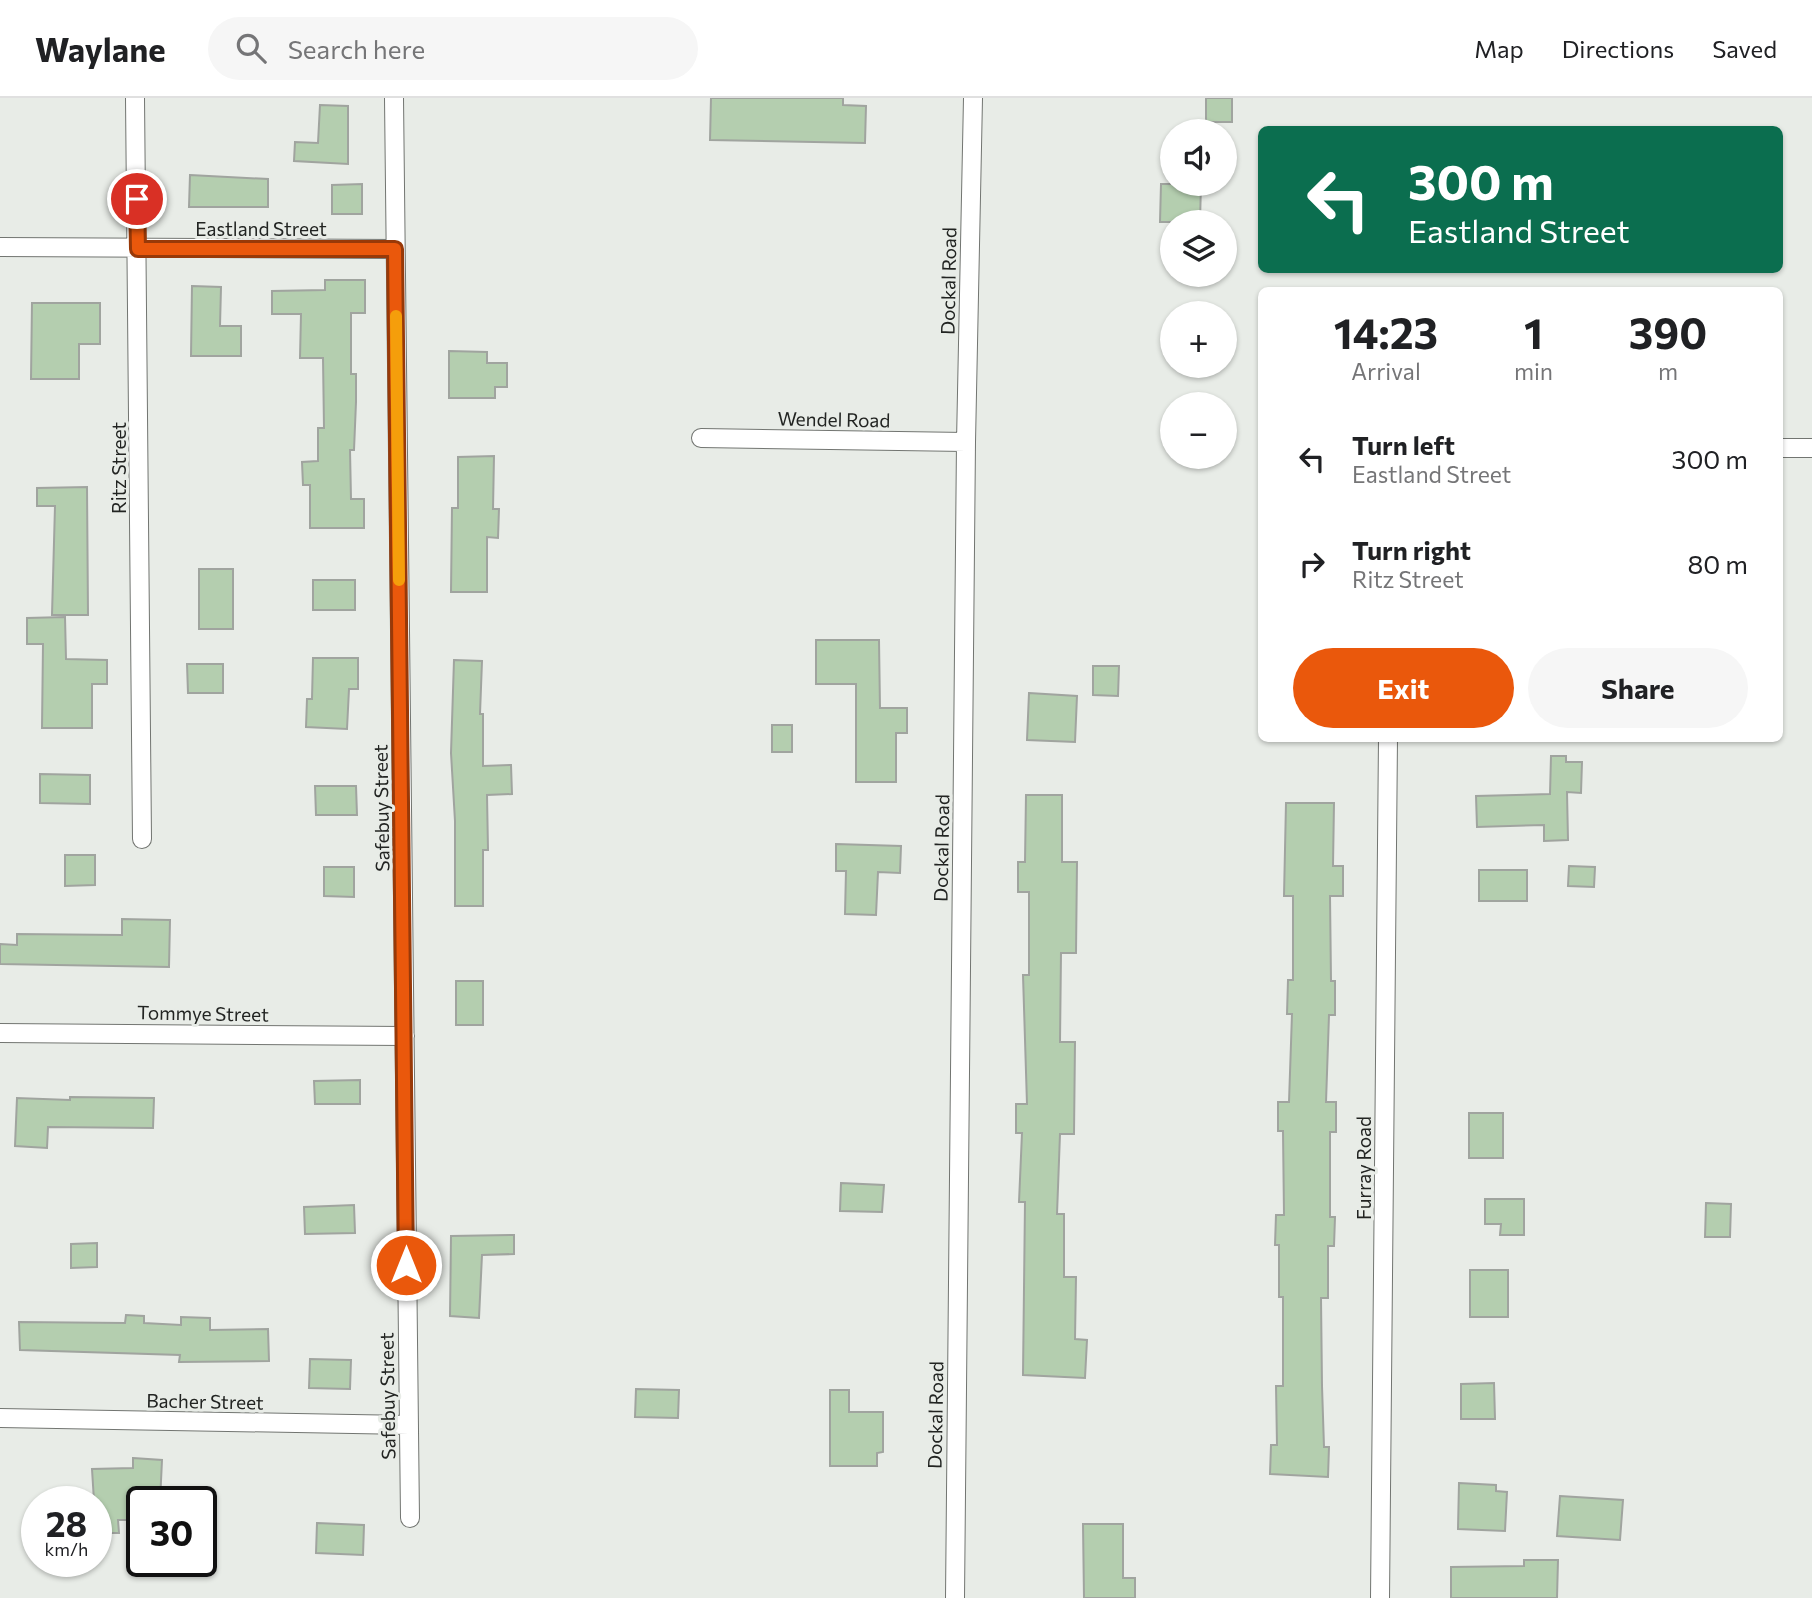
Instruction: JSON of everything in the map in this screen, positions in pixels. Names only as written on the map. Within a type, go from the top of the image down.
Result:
[{"type":"street","name":"Ritz Street","points":[[135,98],[142,839]]},
{"type":"street","name":"Safebuy Street","points":[[394,98],[410,1518]]},
{"type":"street","name":"Dockal Road","points":[[955,1598],[966,442],[973,98]]},
{"type":"street","name":"Eastland Street","points":[[0,247],[395,249]]},
{"type":"street","name":"Wendel Road","points":[[701,438],[966,442]]},
{"type":"street","points":[[1783,449],[1812,448]]},
{"type":"street","name":"Furray Road","points":[[1380,1598],[1388,742]]},
{"type":"street","name":"Tommye Street","points":[[0,1033],[405,1036]]},
{"type":"street","name":"Bacher Street","points":[[0,1418],[409,1425]]},
{"type":"building","points":[[711,98],[843,98],[843,105],[866,106],[865,143],[710,140]]},
{"type":"building","points":[[1206,98],[1232,98],[1232,119],[1206,119]]},
{"type":"building","points":[[320,105],[348,106],[348,164],[294,161],[295,142],[318,143]]},
{"type":"building","points":[[190,175],[268,179],[268,207],[189,207]]},
{"type":"building","points":[[362,184],[362,214],[332,214],[332,185]]},
{"type":"building","points":[[1161,196],[1201,196],[1200,210],[1160,210]]},
{"type":"building","points":[[325,280],[365,280],[365,313],[351,313],[351,374],[356,374],[356,402],[354,450],[350,450],[351,499],[364,499],[364,528],[310,528],[310,485],[303,485],[302,462],[318,461],[318,428],[324,428],[323,358],[300,358],[301,314],[272,314],[272,291],[325,290]]},
{"type":"building","points":[[192,286],[221,287],[220,326],[241,326],[241,356],[191,356]]},
{"type":"building","points":[[32,303],[100,303],[100,344],[79,344],[79,379],[31,379]]},
{"type":"building","points":[[449,351],[487,352],[487,363],[507,363],[507,387],[495,387],[495,398],[449,398]]},
{"type":"building","points":[[494,456],[493,509],[499,509],[498,538],[487,537],[487,592],[451,592],[452,508],[458,508],[458,457]]},
{"type":"building","points":[[87,487],[88,615],[52,615],[55,506],[37,506],[37,488]]},
{"type":"building","points":[[199,569],[233,569],[233,629],[199,629]]},
{"type":"building","points":[[313,580],[355,580],[355,610],[313,610]]},
{"type":"building","points":[[65,617],[66,659],[107,660],[107,684],[92,684],[92,728],[42,728],[43,644],[27,644],[27,618]]},
{"type":"building","points":[[816,640],[879,640],[880,708],[907,708],[907,733],[896,733],[896,782],[856,782],[856,684],[816,684]]},
{"type":"building","points":[[313,658],[358,658],[358,689],[349,689],[347,729],[306,727],[307,699],[312,699]]},
{"type":"building","points":[[454,660],[482,661],[480,714],[483,714],[483,766],[511,765],[512,794],[487,795],[488,850],[483,850],[483,906],[455,906],[455,821],[451,753]]},
{"type":"building","points":[[187,664],[223,664],[223,693],[188,693]]},
{"type":"building","points":[[1093,666],[1119,666],[1118,696],[1093,695]]},
{"type":"building","points":[[1029,693],[1077,696],[1075,742],[1027,740]]},
{"type":"building","points":[[772,725],[792,725],[792,752],[772,752]]},
{"type":"building","points":[[1551,756],[1566,756],[1566,762],[1582,762],[1581,793],[1567,792],[1568,840],[1544,841],[1544,825],[1477,827],[1476,796],[1550,794]]},
{"type":"building","points":[[40,774],[90,775],[90,804],[40,803]]},
{"type":"building","points":[[315,786],[356,786],[357,815],[316,815]]},
{"type":"building","points":[[1026,795],[1062,795],[1062,862],[1077,862],[1076,953],[1061,953],[1060,1042],[1075,1042],[1074,1134],[1060,1134],[1057,1214],[1064,1214],[1064,1277],[1076,1277],[1075,1339],[1087,1340],[1085,1378],[1023,1375],[1025,1202],[1019,1202],[1022,1133],[1016,1133],[1016,1104],[1027,1104],[1023,975],[1029,975],[1029,892],[1018,892],[1018,862],[1025,862]]},
{"type":"building","points":[[1286,803],[1334,803],[1333,866],[1343,866],[1343,896],[1330,896],[1331,981],[1335,981],[1335,1015],[1329,1015],[1326,1102],[1336,1102],[1336,1132],[1330,1132],[1330,1217],[1335,1217],[1334,1246],[1328,1246],[1328,1298],[1321,1298],[1324,1447],[1329,1447],[1328,1477],[1270,1474],[1271,1445],[1277,1445],[1276,1386],[1283,1386],[1283,1297],[1279,1297],[1279,1245],[1275,1245],[1276,1215],[1284,1215],[1283,1131],[1278,1131],[1278,1102],[1289,1102],[1292,1014],[1287,1014],[1288,980],[1293,980],[1293,896],[1284,896]]},
{"type":"building","points":[[836,844],[901,846],[900,873],[878,872],[876,915],[845,914],[846,871],[836,871]]},
{"type":"building","points":[[65,855],[95,855],[95,885],[65,886]]},
{"type":"building","points":[[1569,866],[1595,867],[1594,887],[1568,886]]},
{"type":"building","points":[[324,867],[354,867],[354,897],[324,896]]},
{"type":"building","points":[[1479,870],[1527,870],[1527,901],[1479,901]]},
{"type":"building","points":[[122,919],[170,920],[169,967],[0,964],[0,944],[17,945],[17,934],[122,935]]},
{"type":"building","points":[[456,981],[483,981],[483,1025],[456,1025]]},
{"type":"building","points":[[360,1080],[360,1104],[315,1104],[314,1081]]},
{"type":"building","points":[[70,1097],[154,1098],[153,1128],[48,1127],[47,1148],[15,1146],[17,1098],[70,1100]]},
{"type":"building","points":[[1469,1113],[1503,1113],[1503,1158],[1469,1158]]},
{"type":"building","points":[[841,1183],[884,1185],[882,1212],[840,1211]]},
{"type":"building","points":[[1485,1199],[1524,1199],[1524,1235],[1500,1235],[1501,1224],[1485,1224]]},
{"type":"building","points":[[1706,1203],[1731,1204],[1730,1237],[1705,1237]]},
{"type":"building","points":[[354,1205],[355,1233],[305,1234],[304,1207]]},
{"type":"building","points":[[514,1235],[514,1254],[482,1255],[479,1318],[450,1316],[451,1236]]},
{"type":"building","points":[[97,1243],[97,1267],[71,1268],[71,1244]]},
{"type":"building","points":[[1470,1270],[1508,1270],[1508,1317],[1470,1317]]},
{"type":"building","points":[[126,1315],[144,1316],[144,1323],[181,1325],[181,1317],[210,1318],[210,1330],[268,1329],[269,1361],[179,1362],[180,1355],[20,1350],[19,1322],[125,1323]]},
{"type":"building","points":[[310,1359],[351,1360],[350,1389],[309,1388]]},
{"type":"building","points":[[1494,1383],[1495,1419],[1461,1419],[1461,1384]]},
{"type":"building","points":[[636,1389],[679,1390],[678,1418],[635,1417]]},
{"type":"building","points":[[830,1390],[849,1390],[849,1412],[883,1412],[883,1452],[877,1453],[877,1466],[830,1466]]},
{"type":"building","points":[[133,1458],[162,1460],[161,1486],[126,1486],[126,1520],[118,1520],[119,1533],[112,1533],[112,1486],[93,1486],[92,1469],[133,1468]]},
{"type":"building","points":[[1459,1483],[1496,1485],[1496,1491],[1507,1492],[1505,1531],[1458,1529]]},
{"type":"building","points":[[1560,1496],[1623,1500],[1620,1540],[1557,1536]]},
{"type":"building","points":[[317,1523],[364,1525],[363,1555],[316,1553]]},
{"type":"building","points":[[1083,1524],[1123,1524],[1123,1578],[1135,1578],[1135,1598],[1084,1598]]},
{"type":"building","points":[[1524,1560],[1558,1560],[1557,1598],[1451,1598],[1451,1567],[1524,1566]]},
{"type":"slow traffic","points":[[396,316],[399,580]]},
{"type":"route","points":[[137,199],[138,249],[395,249],[406,1265]]}]
